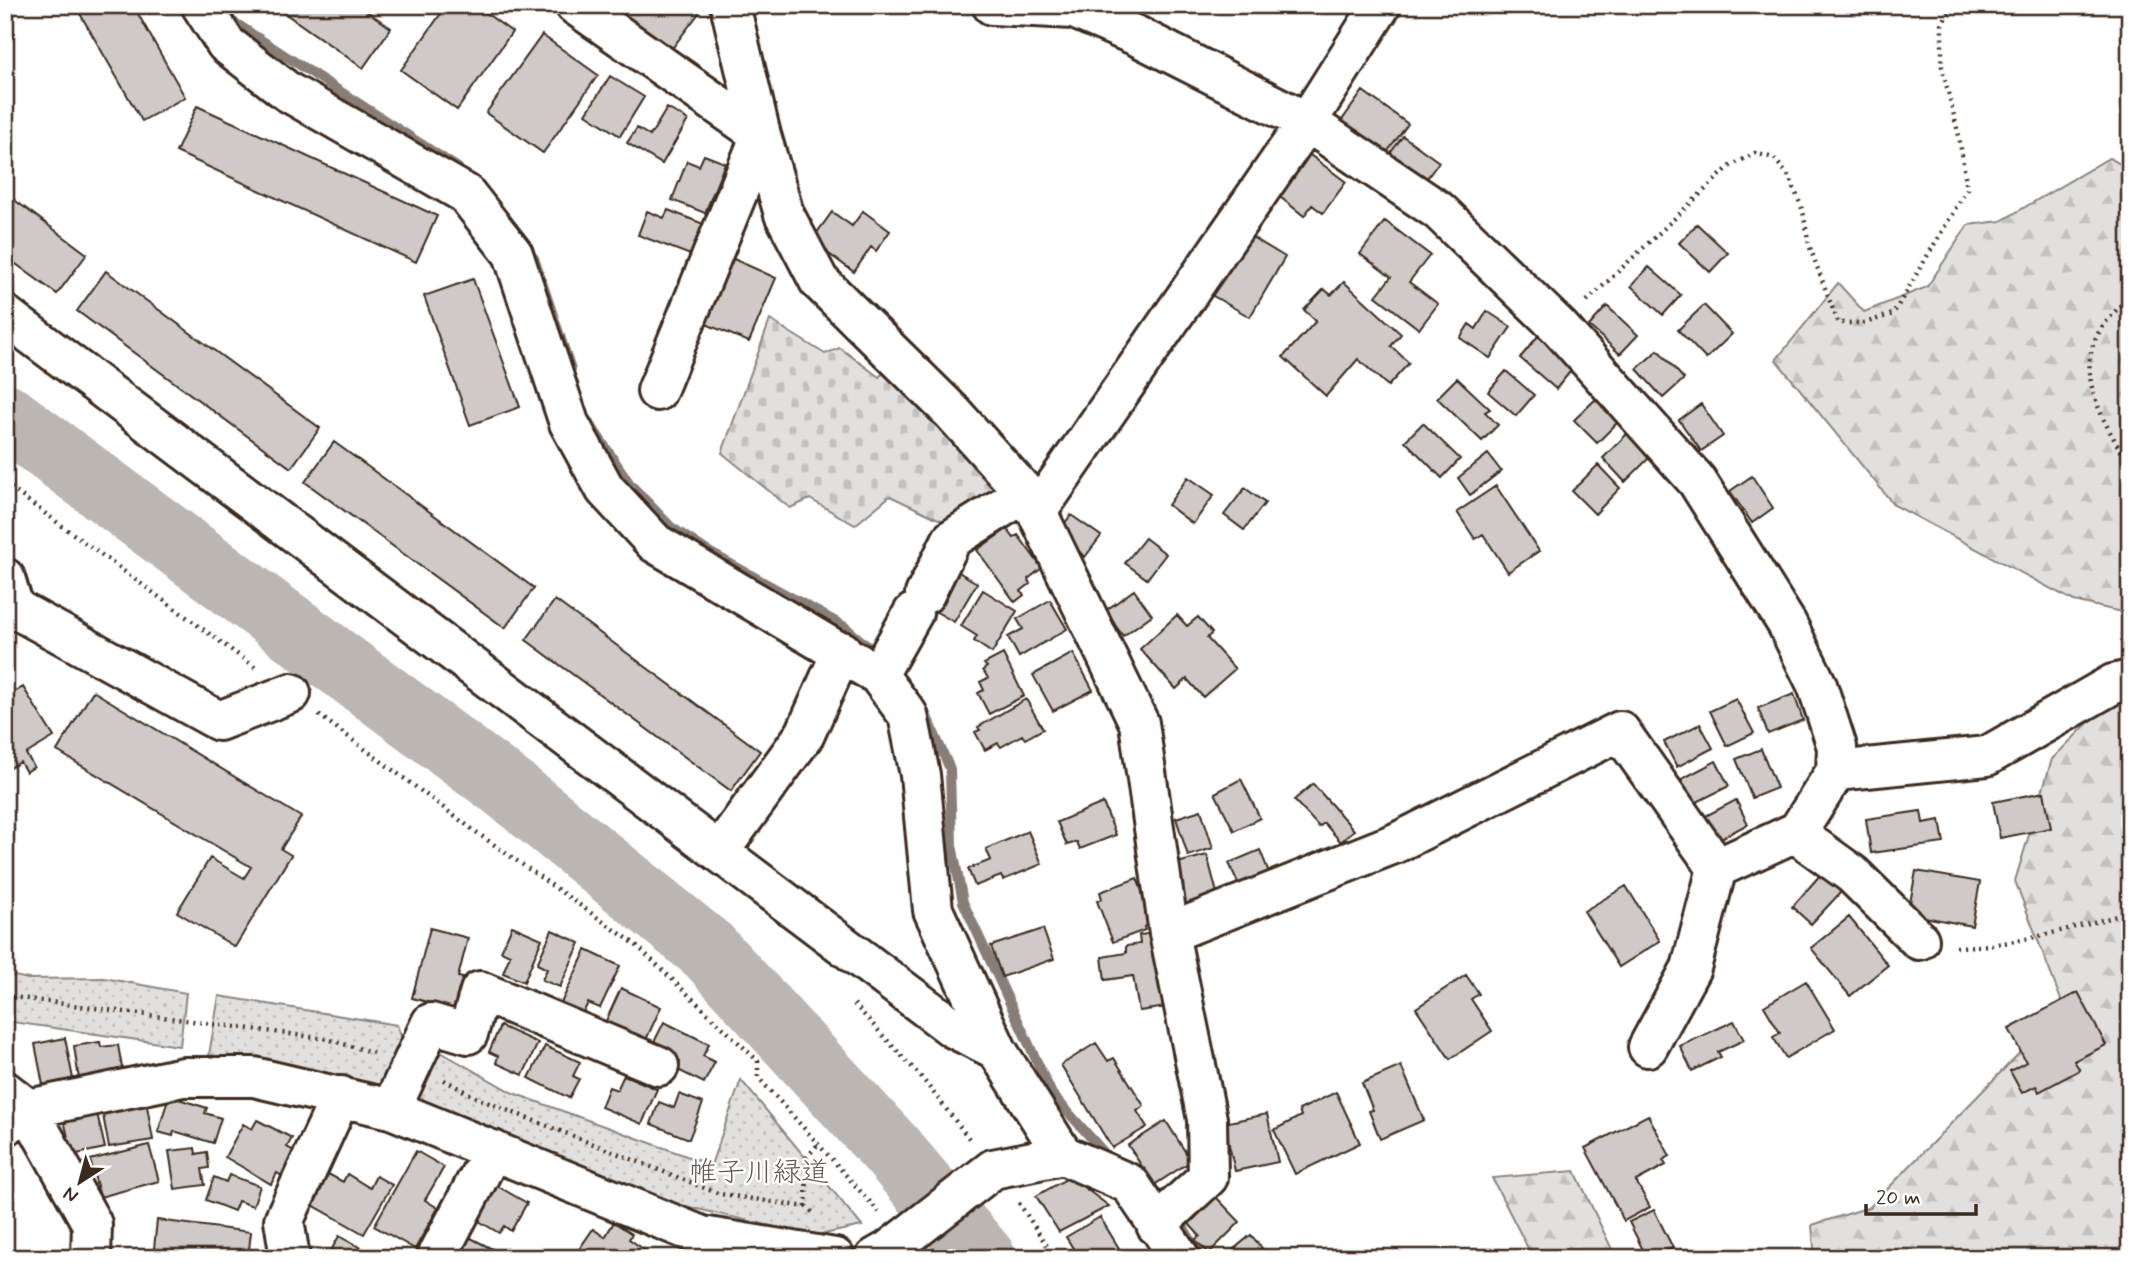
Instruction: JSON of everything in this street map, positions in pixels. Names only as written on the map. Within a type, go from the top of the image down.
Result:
[{"type":"street","points":[[201,5],[226,44],[288,92],[466,194],[513,254],[569,423],[606,489],[655,543],[842,651],[878,675],[908,715],[919,775],[933,910],[997,1050],[1063,1155],[1130,1184],[1180,1258]]},
{"type":"street","points":[[575,5],[761,135]]},
{"type":"street","points":[[992,5],[1074,9],[1211,71],[1307,122],[1439,211],[1559,327],[1697,481],[1787,624],[1817,685],[1837,747],[1836,771],[1798,831],[1717,868]]},
{"type":"street","points":[[878,675],[951,539],[1031,503],[1307,122],[1381,5]]},
{"type":"street","points":[[736,7],[761,135],[784,214],[819,281],[953,413],[1031,503],[1139,723],[1169,933],[1207,1119],[1208,1177],[1156,1225]]},
{"type":"street","points":[[657,391],[761,135]]},
{"type":"street","points":[[5,315],[953,1028],[997,1050]]},
{"type":"street","points":[[8,600],[219,721],[291,693]]},
{"type":"street","points":[[719,852],[805,734],[842,651]]},
{"type":"street","points":[[1836,771],[1987,756],[2113,684],[2130,680]]},
{"type":"street","points":[[1169,933],[1396,843],[1620,731],[1717,868],[1691,968],[1648,1047]]},
{"type":"street","points":[[1798,831],[1802,838],[1852,874],[1919,940]]},
{"type":"street","points":[[391,1109],[431,1023],[468,1034],[480,991],[659,1066]]},
{"type":"street","points":[[92,1258],[92,1224],[13,1109],[183,1077],[254,1077],[391,1109],[493,1150],[696,1247],[835,1258]]},
{"type":"street","points":[[290,1258],[284,1220],[341,1096]]},
{"type":"street","points":[[436,1258],[493,1150]]},
{"type":"street","points":[[889,1251],[993,1169],[1063,1155]]},
{"type":"path","points":[[1559,327],[1729,167],[1755,153],[1774,158],[1790,178],[1803,211],[1809,245],[1838,323],[1864,323],[1893,314],[1967,189],[1959,136],[1942,67],[1942,24],[1952,5]]},
{"type":"path","points":[[2130,294],[2098,334],[2087,378],[2101,413],[2130,468]]},
{"type":"path","points":[[5,484],[291,693],[475,832],[635,944],[758,1061],[758,1077],[819,1143],[889,1251]]},
{"type":"path","points":[[1919,940],[1945,948],[1982,947],[2053,936],[2130,913]]},
{"type":"path","points":[[806,1207],[807,1157],[819,1143]]},
{"type":"path","points":[[993,1169],[1055,1258]]},
{"type":"green space","points":[[2109,158],[2130,169],[2130,614],[2074,601],[1894,505],[1776,360],[1838,283],[1864,312],[1927,287],[1968,225],[2001,221]]},
{"type":"green space","points":[[770,320],[825,354],[840,348],[879,377],[889,367],[1003,484],[947,523],[890,496],[855,525],[810,499],[790,508],[722,453]]},
{"type":"green space","points":[[2130,681],[2130,1258],[1815,1258],[1812,1225],[1870,1207],[2033,1039],[2061,1000],[2015,881],[2052,759]]},
{"type":"green space","points":[[5,974],[28,979],[104,978],[186,993],[180,1046],[5,1021]]},
{"type":"green space","points":[[219,996],[397,1025],[402,1039],[384,1088],[315,1070],[209,1055]]},
{"type":"green space","name":"帷子川緑道","points":[[439,1051],[513,1093],[711,1165],[741,1080],[862,1226],[814,1236],[659,1200],[418,1100]]},
{"type":"green space","points":[[1575,1171],[1616,1258],[1533,1258],[1492,1178]]},
{"type":"building","points":[[75,5],[133,5],[185,97],[142,121]]},
{"type":"building","points":[[273,5],[358,5],[391,28],[363,68]]},
{"type":"building","points":[[447,5],[475,5],[512,32],[457,110],[401,70]]},
{"type":"building","points":[[629,5],[689,5],[699,13],[670,51],[622,15]]},
{"type":"building","points":[[542,35],[598,75],[543,153],[486,113]]},
{"type":"building","points":[[610,76],[644,97],[620,136],[586,114]]},
{"type":"building","points":[[1363,91],[1408,124],[1382,159],[1337,127]]},
{"type":"building","points":[[197,106],[437,216],[416,262],[176,152]]},
{"type":"building","points":[[667,108],[688,120],[662,164],[627,143],[637,128],[650,136]]},
{"type":"building","points":[[1403,136],[1439,162],[1419,189],[1383,163]]},
{"type":"building","points":[[1306,152],[1346,182],[1323,213],[1312,205],[1304,216],[1275,193]]},
{"type":"building","points":[[704,155],[725,163],[705,213],[672,200],[687,161],[699,166]]},
{"type":"building","points":[[5,193],[87,254],[57,294],[5,256]]},
{"type":"building","points":[[668,210],[706,225],[693,256],[638,235],[647,211],[664,218]]},
{"type":"building","points":[[863,211],[890,231],[876,251],[871,247],[854,272],[811,241],[832,212],[852,226]]},
{"type":"building","points":[[1385,221],[1430,255],[1409,282],[1438,304],[1419,329],[1376,296],[1391,277],[1360,254]]},
{"type":"building","points":[[1697,224],[1728,253],[1710,272],[1679,243]]},
{"type":"building","points":[[1242,231],[1285,257],[1250,317],[1206,292]]},
{"type":"building","points":[[729,257],[776,278],[749,342],[701,322]]},
{"type":"building","points":[[1649,267],[1681,295],[1663,315],[1631,286]]},
{"type":"building","points":[[106,271],[320,428],[291,468],[77,311]]},
{"type":"building","points":[[473,279],[520,407],[470,425],[424,296]]},
{"type":"building","points":[[1344,282],[1401,334],[1391,346],[1409,363],[1388,386],[1358,359],[1326,396],[1283,357],[1316,321],[1304,310],[1324,289],[1331,295]]},
{"type":"building","points":[[1704,305],[1732,334],[1706,359],[1678,330]]},
{"type":"building","points":[[1607,306],[1638,335],[1620,354],[1589,326]]},
{"type":"building","points":[[1487,311],[1511,327],[1490,358],[1460,338],[1469,324],[1476,329]]},
{"type":"building","points":[[1538,336],[1554,350],[1578,362],[1556,389],[1520,358]]},
{"type":"building","points":[[1658,350],[1684,379],[1663,398],[1637,369]]},
{"type":"building","points":[[1506,371],[1534,395],[1516,416],[1488,392]]},
{"type":"building","points":[[1457,378],[1490,409],[1485,412],[1498,425],[1482,441],[1437,398]]},
{"type":"building","points":[[1600,395],[1623,417],[1597,443],[1574,420]]},
{"type":"building","points":[[1701,404],[1723,436],[1701,451],[1679,420]]},
{"type":"building","points":[[1423,423],[1460,459],[1442,478],[1405,441]]},
{"type":"building","points":[[1628,433],[1651,456],[1625,482],[1603,458]]},
{"type":"building","points":[[334,442],[534,588],[505,628],[305,482]]},
{"type":"building","points":[[1488,454],[1501,471],[1470,495],[1458,478]]},
{"type":"building","points":[[1598,465],[1620,488],[1595,514],[1572,491]]},
{"type":"building","points":[[1752,476],[1773,508],[1752,523],[1730,491]]},
{"type":"building","points":[[1188,477],[1214,495],[1193,524],[1168,505]]},
{"type":"building","points":[[1496,486],[1539,551],[1508,572],[1483,534],[1475,539],[1457,512]]},
{"type":"building","points":[[1245,488],[1265,503],[1244,530],[1224,515]]},
{"type":"building","points":[[1071,515],[1101,536],[1085,557],[1058,532]]},
{"type":"building","points":[[1007,529],[1014,538],[1018,535],[1042,568],[1028,579],[1030,584],[1021,591],[1024,595],[1015,602],[977,550]]},
{"type":"building","points":[[1145,538],[1166,554],[1147,579],[1125,563]]},
{"type":"building","points":[[957,571],[977,583],[954,622],[933,610]]},
{"type":"building","points":[[983,590],[1017,611],[992,653],[974,641],[977,636],[961,626]]},
{"type":"building","points":[[1134,590],[1152,615],[1123,636],[1105,611]]},
{"type":"building","points":[[555,600],[760,751],[731,791],[526,640]]},
{"type":"building","points":[[1050,600],[1067,629],[1019,657],[1008,637],[1023,629],[1017,619]]},
{"type":"building","points":[[1177,615],[1187,626],[1198,617],[1212,633],[1207,638],[1235,669],[1203,697],[1187,679],[1176,689],[1140,649]]},
{"type":"building","points":[[1073,653],[1093,690],[1053,711],[1033,675]]},
{"type":"building","points":[[1003,654],[1024,696],[989,714],[978,693],[984,690],[980,682],[988,678],[983,670],[987,667],[984,664]]},
{"type":"building","points":[[23,687],[54,737],[26,754],[34,767],[26,772],[20,762],[5,771],[5,698]]},
{"type":"building","points":[[93,691],[301,817],[281,849],[291,855],[235,947],[177,912],[210,858],[244,878],[251,867],[57,751]]},
{"type":"building","points":[[1794,694],[1803,720],[1768,734],[1758,708]]},
{"type":"building","points":[[1026,699],[1043,729],[1025,739],[1022,735],[1001,747],[998,743],[985,750],[975,732],[980,730],[978,727]]},
{"type":"building","points":[[1736,699],[1754,733],[1727,746],[1710,711]]},
{"type":"building","points":[[1700,724],[1713,748],[1677,767],[1664,742]]},
{"type":"building","points":[[1761,749],[1777,788],[1752,798],[1736,759]]},
{"type":"building","points":[[1716,761],[1729,786],[1693,804],[1680,780]]},
{"type":"building","points":[[1241,779],[1260,818],[1234,831],[1215,793]]},
{"type":"building","points":[[1313,784],[1354,830],[1341,842],[1324,823],[1319,827],[1294,800]]},
{"type":"building","points":[[2044,792],[2051,828],[2000,838],[1993,802]]},
{"type":"building","points":[[1736,800],[1748,824],[1712,843],[1700,819]]},
{"type":"building","points":[[1103,803],[1116,835],[1080,849],[1077,842],[1067,845],[1057,822]]},
{"type":"building","points":[[1201,810],[1213,848],[1188,856],[1176,818]]},
{"type":"building","points":[[1921,811],[1923,823],[1940,820],[1944,843],[1871,853],[1866,819]]},
{"type":"building","points":[[1028,831],[1042,864],[1003,880],[1001,876],[975,886],[968,869],[991,860],[986,849]]},
{"type":"building","points":[[1260,850],[1272,880],[1242,892],[1229,863]]},
{"type":"building","points":[[1207,855],[1218,897],[1185,906],[1174,864]]},
{"type":"building","points":[[1916,871],[1980,882],[1972,926],[1908,914]]},
{"type":"building","points":[[1821,874],[1841,892],[1811,924],[1792,907]]},
{"type":"building","points":[[1137,878],[1154,923],[1144,927],[1145,930],[1113,942],[1097,901],[1102,899],[1100,892]]},
{"type":"building","points":[[1626,886],[1660,941],[1619,967],[1584,911]]},
{"type":"building","points":[[1849,917],[1888,965],[1850,996],[1811,948]]},
{"type":"building","points":[[512,926],[542,939],[524,982],[503,973],[510,955],[501,951]]},
{"type":"building","points":[[430,928],[468,938],[458,977],[463,978],[454,1009],[412,998]]},
{"type":"building","points":[[1043,929],[1054,959],[1002,977],[991,946]]},
{"type":"building","points":[[552,930],[580,943],[560,987],[542,980],[547,969],[537,964]]},
{"type":"building","points":[[1155,933],[1167,1007],[1139,1011],[1133,976],[1105,980],[1102,957],[1126,953],[1126,946],[1140,944],[1139,935]]},
{"type":"building","points":[[586,950],[620,966],[600,1008],[588,1003],[583,1013],[561,1003]]},
{"type":"building","points":[[1466,975],[1479,994],[1471,999],[1492,1031],[1450,1059],[1416,1008]]},
{"type":"building","points":[[1806,981],[1835,1029],[1786,1058],[1773,1037],[1780,1033],[1764,1006]]},
{"type":"building","points":[[621,988],[661,1007],[645,1042],[605,1023]]},
{"type":"building","points":[[2078,992],[2106,1045],[2074,1061],[2080,1070],[2039,1092],[2036,1086],[2022,1093],[2010,1071],[2026,1062],[2009,1029]]},
{"type":"building","points":[[1734,1021],[1744,1040],[1718,1052],[1721,1057],[1692,1071],[1680,1046]]},
{"type":"building","points":[[664,1022],[709,1044],[703,1056],[715,1062],[704,1083],[676,1069],[680,1061],[652,1046]]},
{"type":"building","points":[[500,1026],[538,1043],[523,1075],[496,1063],[498,1056],[489,1052]]},
{"type":"building","points":[[65,1038],[75,1089],[45,1095],[35,1044]]},
{"type":"building","points":[[100,1042],[101,1047],[118,1045],[124,1079],[80,1086],[74,1046]]},
{"type":"building","points":[[1096,1043],[1108,1061],[1114,1058],[1144,1106],[1137,1111],[1147,1127],[1112,1148],[1061,1065]]},
{"type":"building","points":[[545,1046],[580,1062],[573,1076],[579,1079],[569,1098],[529,1078]]},
{"type":"building","points":[[1401,1066],[1424,1120],[1380,1139],[1369,1111],[1373,1110],[1362,1083]]},
{"type":"building","points":[[624,1075],[657,1089],[642,1124],[601,1107],[609,1087],[617,1090]]},
{"type":"building","points":[[1336,1092],[1360,1143],[1295,1174],[1274,1130],[1301,1116],[1299,1110]]},
{"type":"building","points":[[679,1094],[703,1103],[689,1139],[651,1124],[659,1102],[674,1108]]},
{"type":"building","points":[[169,1096],[207,1108],[205,1113],[221,1118],[213,1143],[174,1131],[173,1136],[158,1132]]},
{"type":"building","points":[[127,1106],[128,1109],[147,1106],[153,1140],[109,1147],[102,1110]]},
{"type":"building","points":[[97,1113],[105,1148],[72,1155],[64,1120]]},
{"type":"building","points":[[1267,1114],[1278,1162],[1235,1171],[1224,1123]]},
{"type":"building","points":[[1648,1115],[1670,1156],[1663,1160],[1666,1165],[1636,1181],[1650,1207],[1624,1221],[1585,1148]]},
{"type":"building","points":[[257,1120],[292,1138],[287,1147],[296,1152],[282,1176],[277,1173],[271,1184],[225,1157],[243,1124],[252,1129]]},
{"type":"building","points":[[1166,1121],[1191,1161],[1154,1185],[1128,1145]]},
{"type":"building","points":[[149,1145],[159,1181],[100,1197],[90,1160]]},
{"type":"building","points":[[195,1148],[196,1154],[207,1152],[209,1168],[202,1169],[205,1185],[175,1189],[169,1151]]},
{"type":"building","points":[[416,1151],[444,1167],[425,1200],[438,1208],[415,1249],[374,1226]]},
{"type":"building","points":[[328,1174],[343,1182],[347,1174],[370,1188],[376,1176],[392,1185],[364,1234],[311,1204]]},
{"type":"building","points":[[229,1175],[260,1186],[253,1206],[238,1201],[234,1211],[206,1200],[214,1177],[226,1182]]},
{"type":"building","points":[[1070,1177],[1109,1206],[1059,1232],[1036,1196]]},
{"type":"building","points":[[492,1183],[527,1203],[511,1231],[504,1226],[499,1233],[472,1217]]},
{"type":"building","points":[[1216,1197],[1240,1222],[1209,1253],[1195,1240],[1200,1236],[1189,1224]]},
{"type":"building","points":[[1654,1210],[1673,1248],[1647,1258],[1629,1222]]},
{"type":"building","points":[[1100,1217],[1125,1258],[1079,1258],[1066,1237]]},
{"type":"building","points":[[157,1220],[251,1232],[248,1258],[153,1258]]},
{"type":"building","points":[[614,1222],[632,1234],[629,1239],[652,1255],[650,1258],[573,1258],[593,1229],[605,1237]]},
{"type":"building","points":[[1251,1235],[1270,1258],[1223,1258]]},
{"type":"building","points":[[339,1236],[380,1258],[327,1258]]},
{"type":"building","points":[[467,1236],[498,1252],[494,1258],[456,1258]]},
{"type":"waterway","points":[[226,14],[232,21],[458,168]]},
{"type":"waterway","points":[[534,258],[571,369]]},
{"type":"waterway","points":[[5,416],[509,789],[708,950],[890,1148],[983,1258]]},
{"type":"waterway","points":[[588,421],[630,484],[671,527],[707,551],[845,627],[878,655]]},
{"type":"waterway","points":[[924,710],[950,769],[952,845],[963,902],[1052,1094],[1108,1157]]},
{"type":"waterway","points":[[1176,1215],[1202,1258]]}]
